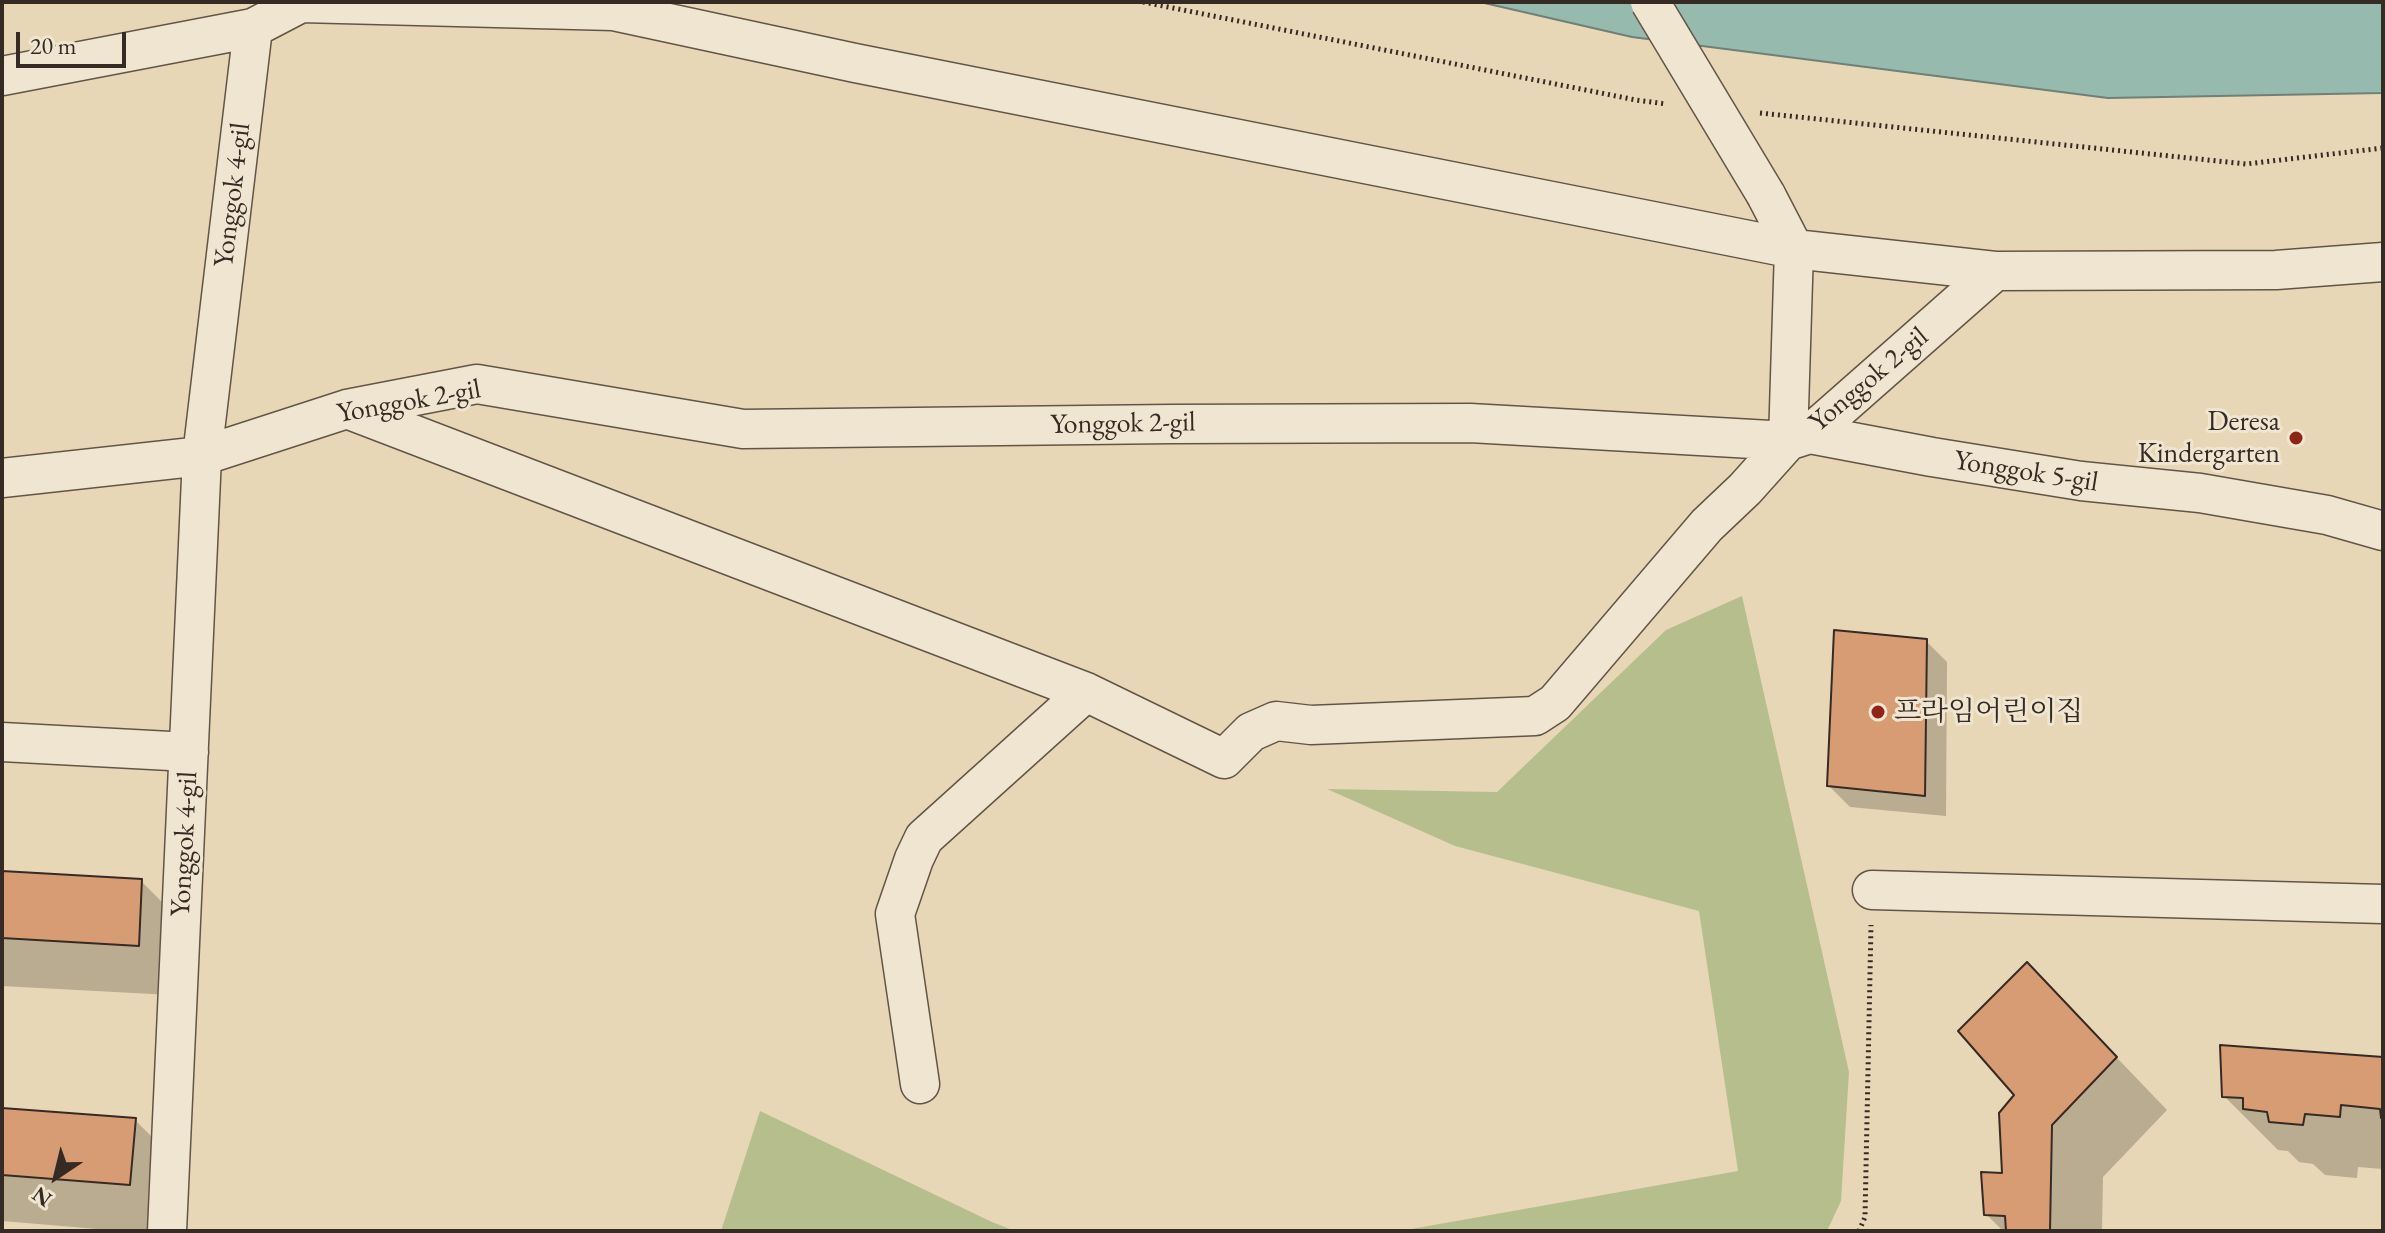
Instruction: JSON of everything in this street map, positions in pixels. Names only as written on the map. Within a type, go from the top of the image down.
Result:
[{"type":"street","points":[[347,409],[1086,692],[1224,759],[1251,732],[1276,721],[1311,725],[1535,716],[1555,703],[1707,525],[1799,438],[1794,249],[1766,195],[1650,2]]},
{"type":"street","points":[[2,76],[253,28],[301,3],[613,11],[870,66],[1794,249],[1995,271],[2276,270],[2383,262]]},
{"type":"street","name":"Yonggok 4-gil","points":[[167,1231],[202,456],[253,28]]},
{"type":"street","name":"Yonggok 2-gil","points":[[202,456],[347,409],[477,384],[743,429],[1470,423],[1799,438],[1995,271]]},
{"type":"street","name":"Yonggok 5-gil","points":[[1799,438],[2081,481],[2200,493],[2327,515],[2383,531]]},
{"type":"street","points":[[2,478],[202,456]]},
{"type":"street","points":[[920,1084],[895,914],[914,859],[924,838],[1086,692]]},
{"type":"street","points":[[2,742],[189,752]]},
{"type":"street","points":[[1872,890],[2383,904]]},
{"type":"path","points":[[1143,2],[1668,104]]},
{"type":"path","points":[[1746,112],[2246,164],[2383,148]]},
{"type":"path","points":[[1859,1231],[1865,1217],[1872,890]]},
{"type":"green space","points":[[1742,596],[1849,1072],[1841,1201],[1827,1231],[1400,1231],[1738,1171],[1699,911],[1455,846],[1327,789],[1497,792],[1666,630]]},
{"type":"green space","points":[[760,1111],[992,1222],[1015,1231],[721,1231]]},
{"type":"water","points":[[1480,2],[2383,2],[2383,93],[2108,98],[1632,37]]},
{"type":"building","name":"프라임어린이집","points":[[1834,630],[1927,639],[1925,796],[1827,786]]},
{"type":"building","points":[[2,871],[142,879],[139,946],[2,938]]},
{"type":"building","points":[[2027,962],[2117,1057],[2052,1125],[2050,1231],[2006,1231],[2005,1216],[1984,1215],[1981,1172],[2002,1173],[1999,1113],[2014,1095],[1958,1031]]},
{"type":"building","points":[[2220,1045],[2383,1057],[2383,1118],[2380,1109],[2341,1105],[2340,1117],[2305,1114],[2303,1125],[2269,1122],[2267,1112],[2243,1109],[2243,1098],[2222,1097]]},
{"type":"building","points":[[2,1108],[136,1118],[130,1185],[2,1175]]},
{"type":"place","name":"Deresa Kindergarten","points":[[2296,438]]},
{"type":"place","name":"프라임어린이집","points":[[1878,712]]}]
